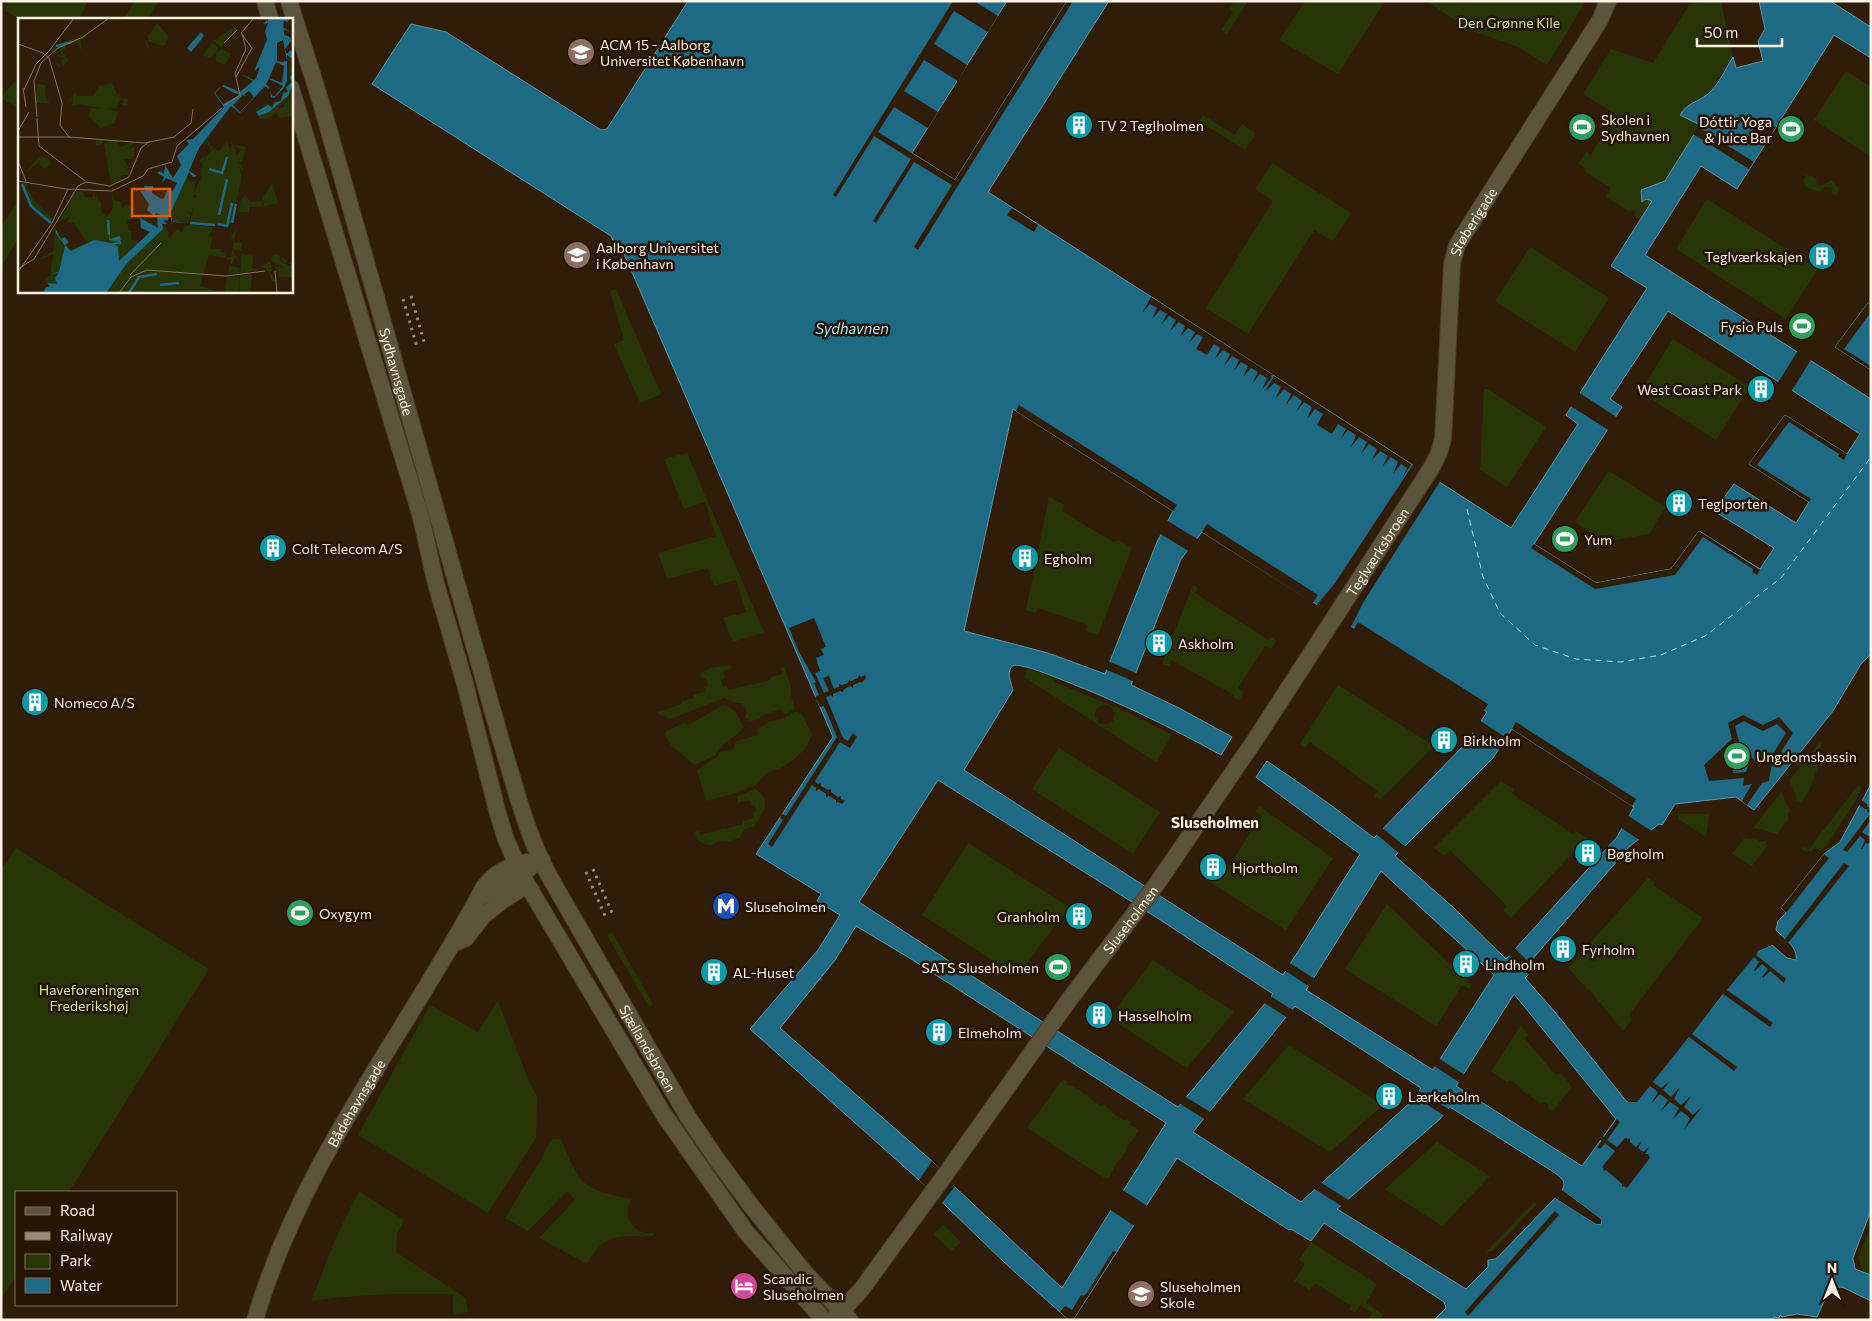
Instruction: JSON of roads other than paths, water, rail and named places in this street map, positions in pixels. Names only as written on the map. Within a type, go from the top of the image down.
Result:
[{"type":"street","points":[[265,1],[270,18]]},
{"type":"street","name":"Sydhavnsgade","points":[[289,1],[322,106],[502,744]]},
{"type":"street","name":"Støberigade","points":[[1429,471],[1438,453],[1442,438],[1452,264],[1457,245],[1582,50],[1600,20],[1608,1]]},
{"type":"street","name":"Sydhavnsgade","points":[[292,91],[421,517],[434,580],[465,684],[483,754]]},
{"type":"street","name":"Teglværksbroen","points":[[1329,626],[1429,471]]},
{"type":"street","name":"Sluseholmen","points":[[841,1317],[932,1194],[1115,937],[1152,891],[1255,740],[1329,626]]},
{"type":"street","points":[[483,754],[502,744]]},
{"type":"street","name":"Sjællandsbroen","points":[[502,744],[521,805],[550,878],[688,1117],[749,1203],[841,1317]]},
{"type":"street","name":"Sjællandsbroen","points":[[483,754],[500,819],[519,869],[664,1114],[746,1232],[824,1320]]},
{"type":"street","name":"Bådehavnsgade","points":[[258,1312],[280,1248],[305,1191],[478,898],[490,879],[542,860]]},
{"type":"street","points":[[450,945],[466,938],[483,916],[507,897],[525,887],[531,890]]},
{"type":"water","name":"Sydhavnen","points":[[688,1],[1007,1],[912,153],[955,180],[1067,1],[1109,1],[988,192],[1511,528],[1578,424],[1566,415],[1647,288],[1611,266],[1652,201],[1646,199],[1642,202],[1641,190],[1665,181],[1700,125],[1680,115],[1683,110],[1711,91],[1733,57],[1736,68],[1763,61],[1758,41],[1765,29],[1759,1],[1830,1],[1871,27],[1871,58],[1834,35],[1737,189],[1701,166],[1645,255],[1871,399],[1871,654],[1861,664],[1833,711],[1754,810],[1736,797],[1675,804],[1662,825],[1659,824],[1630,846],[1530,962],[1535,968],[1525,978],[1555,1012],[1627,1102],[1632,1098],[1637,1101],[1758,951],[1772,945],[1787,958],[1796,960],[1793,947],[1776,930],[1778,921],[1786,913],[1781,908],[1824,854],[1840,842],[1871,782],[1871,1210],[1853,1258],[1855,1269],[1871,1275],[1871,1301],[1842,1287],[1830,1288],[1817,1317],[1797,1314],[1782,1317],[1780,1315],[1779,1318],[1774,1317],[1773,1320],[1434,1320],[1446,1308],[1444,1302],[1324,1223],[1311,1241],[1291,1229],[1289,1230],[1177,1158],[1073,1320],[1069,1320],[1006,1264],[919,1180],[750,1029],[818,950],[840,915],[817,901],[821,894],[756,854],[833,737],[622,249],[616,247],[611,236],[372,84],[411,24],[446,32],[601,130],[607,129]],"holes":[[[1668,311],[1860,434],[1847,454],[1785,415],[1749,464],[1809,502],[1796,523],[1734,484],[1714,511],[1774,548],[1760,569],[1699,531],[1671,569],[1596,583],[1534,544],[1622,407],[1610,399]],[[1013,409],[1173,511],[1157,542],[1105,674],[1048,653],[964,631]],[[1202,532],[1487,712],[1467,742],[1374,838],[1328,803],[1267,761],[1256,777],[1360,854],[1283,975],[964,770],[1013,690],[1009,673],[1014,665],[1040,671],[1105,697],[1221,755],[1232,737],[1179,708],[1131,685],[1181,559]],[[1512,729],[1634,807],[1617,837],[1506,959],[1454,908],[1395,856],[1493,758]],[[938,780],[1159,919],[1273,994],[1178,1107],[1027,1012],[859,902]],[[1381,871],[1494,975],[1433,1070],[1306,990]],[[856,926],[911,959],[1166,1123],[1062,1288],[955,1187],[932,1161],[780,1028],[835,960]],[[1514,994],[1616,1119],[1582,1166],[1456,1086]],[[1295,1006],[1421,1088],[1414,1099],[1301,1202],[1193,1132]],[[1450,1107],[1557,1175],[1563,1181],[1564,1187],[1562,1190],[1601,1219],[1601,1224],[1596,1224],[1555,1198],[1496,1259],[1488,1260],[1488,1267],[1466,1289],[1337,1209],[1440,1119]]]},
{"type":"water","points":[[1868,303],[1871,304],[1871,370],[1835,347]]},
{"type":"railway","points":[[411,296],[425,345]]},
{"type":"railway","points":[[403,299],[417,347]]},
{"type":"railway","points":[[593,869],[613,915]]},
{"type":"railway","points":[[586,872],[606,918]]},
{"type":"place","name":"ACM 15 - Aalborg Universitet København","points":[[581,52]]},
{"type":"place","name":"TV 2 Teglholmen","points":[[1079,125]]},
{"type":"place","name":"Skolen i Sydhavnen","points":[[1582,127]]},
{"type":"place","name":"Dóttir Yoga & Juice Bar","points":[[1791,129]]},
{"type":"place","name":"Aalborg Universitet i København","points":[[577,255]]},
{"type":"place","name":"Teglværkskajen","points":[[1822,256]]},
{"type":"place","name":"Fysio Puls","points":[[1802,326]]},
{"type":"place","name":"West Coast Park","points":[[1761,389]]},
{"type":"place","name":"Teglporten","points":[[1679,503]]},
{"type":"place","name":"Yum","points":[[1565,539]]},
{"type":"place","name":"Colt Telecom A/S","points":[[273,548]]},
{"type":"place","name":"Egholm","points":[[1025,558]]},
{"type":"place","name":"Askholm","points":[[1159,643]]},
{"type":"place","name":"Nomeco A/S","points":[[35,702]]},
{"type":"place","name":"Birkholm","points":[[1444,740]]},
{"type":"place","name":"Ungdomsbassin","points":[[1737,756]]},
{"type":"place","name":"Bøgholm","points":[[1588,853]]},
{"type":"place","name":"Hjortholm","points":[[1213,867]]},
{"type":"place","name":"Sluseholmen","points":[[726,906]]},
{"type":"place","name":"Oxygym","points":[[300,913]]},
{"type":"place","name":"Granholm","points":[[1079,916]]},
{"type":"place","name":"Fyrholm","points":[[1563,949]]},
{"type":"place","name":"Lindholm","points":[[1466,964]]},
{"type":"place","name":"SATS Sluseholmen","points":[[1058,967]]},
{"type":"place","name":"AL-Huset","points":[[714,972]]},
{"type":"place","name":"Hasselholm","points":[[1099,1015]]},
{"type":"place","name":"Elmeholm","points":[[939,1032]]},
{"type":"place","name":"Lærkeholm","points":[[1389,1096]]},
{"type":"place","name":"Scandic Sluseholmen","points":[[744,1286]]},
{"type":"place","name":"Sluseholmen Skole","points":[[1141,1294]]},
{"type":"district","name":"Sluseholmen","points":[[1215,822]]},
{"type":"park label","name":"Den Grønne Kile","points":[[1509,22]]},
{"type":"park label","name":"Haveforeningen Frederikshøj","points":[[89,998]]}]
